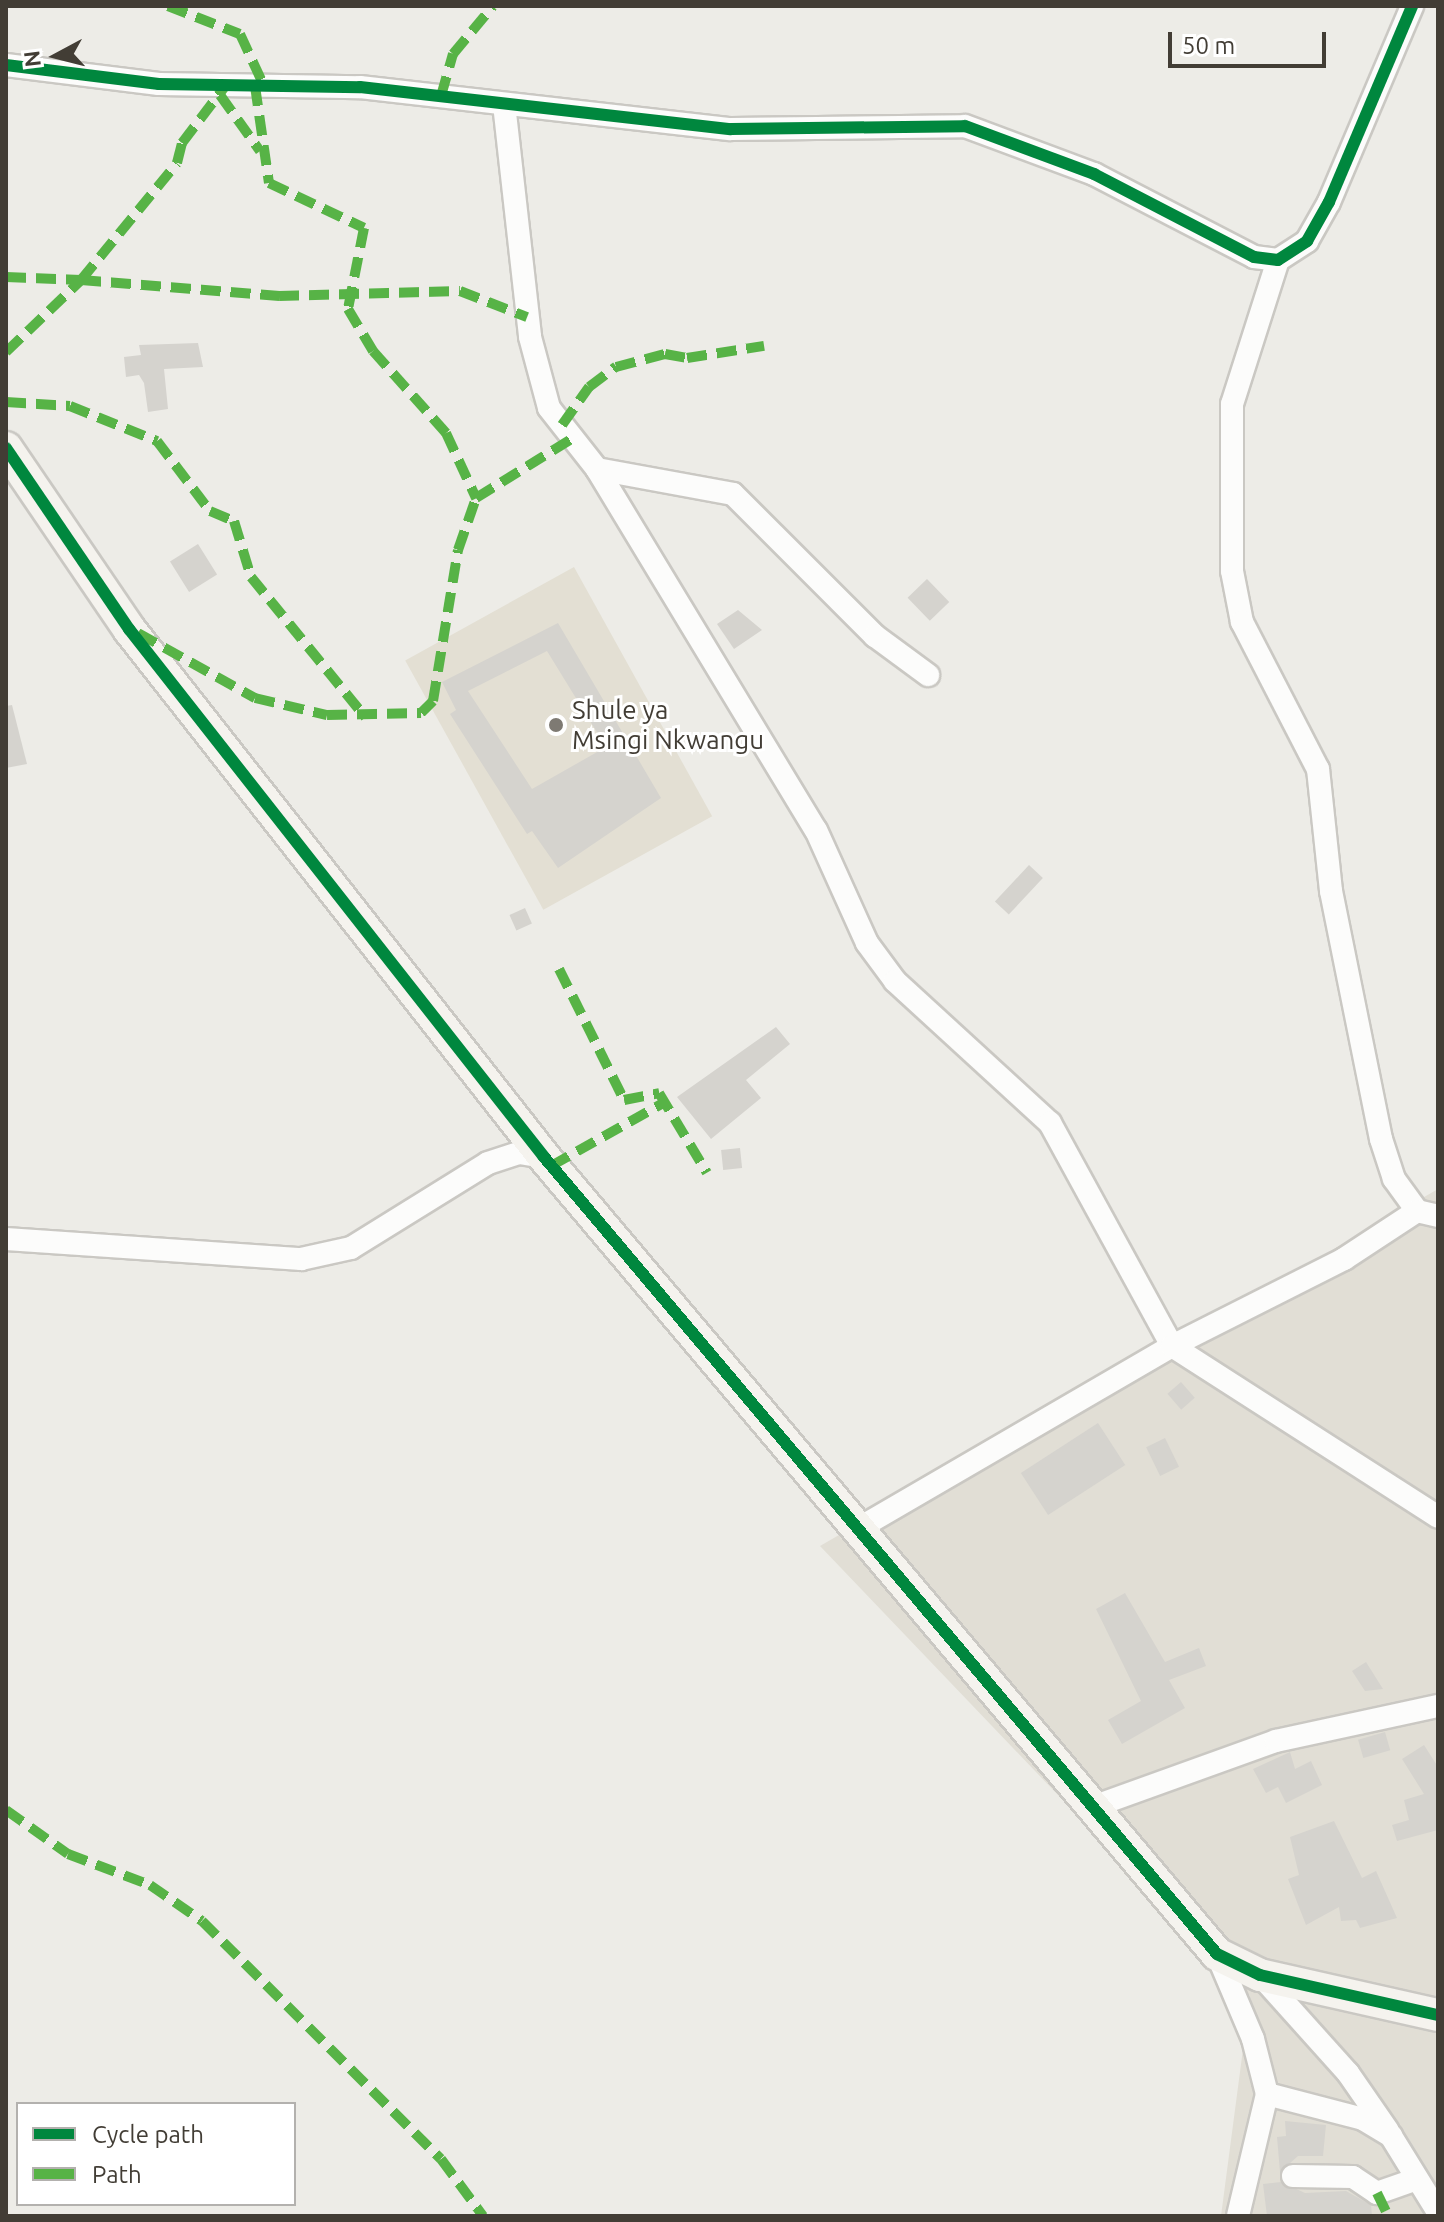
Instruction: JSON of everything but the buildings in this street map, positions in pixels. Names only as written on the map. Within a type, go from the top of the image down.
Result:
[{"type":"street","points":[[861,1527],[1172,1346],[1428,1214],[1394,1179],[1368,1081],[1331,891],[1318,769],[1242,622],[1232,571],[1232,404],[1278,260],[1307,241],[1329,202],[1412,6]]},
{"type":"street","points":[[6,65],[159,84],[360,87],[731,129],[965,126],[1094,174],[1254,257],[1278,260]]},
{"type":"street","points":[[504,104],[540,391],[597,469],[816,830],[867,943],[895,981],[1050,1123],[1172,1346],[1438,1517]]},
{"type":"street","points":[[6,448],[129,629],[544,1157],[1098,1805],[1217,1954],[1253,2039],[1267,2094],[1238,2216]]},
{"type":"street","points":[[597,469],[733,494],[875,636],[928,675]]},
{"type":"street","points":[[6,1239],[301,1259],[351,1248],[488,1163],[519,1153],[544,1157]]},
{"type":"street","points":[[1098,1805],[1276,1741],[1438,1706]]},
{"type":"street","points":[[1217,1954],[1260,1975],[1438,2015]]},
{"type":"street","points":[[1260,1975],[1348,2073],[1438,2212]]},
{"type":"street","points":[[1267,2094],[1363,2119],[1391,2136]]},
{"type":"street","points":[[1293,2176],[1353,2177],[1377,2193],[1417,2179]]},
{"type":"shaded area","points":[[574,567],[712,816],[543,910],[405,661]]},
{"type":"shaded area","points":[[1438,1189],[1438,2216],[1221,2216],[1250,1996],[820,1546]]},
{"type":"marked path","points":[[168,6],[240,34],[264,86]]},
{"type":"marked path","points":[[441,96],[453,54],[493,6]]},
{"type":"marked path","points":[[6,277],[81,280],[177,163],[182,143],[226,85]]},
{"type":"marked path","points":[[255,86],[269,183],[364,228],[348,309],[373,351],[446,433],[476,498]]},
{"type":"marked path","points":[[220,95],[260,151]]},
{"type":"marked path","points":[[6,352],[81,280],[279,296],[460,291],[527,317]]},
{"type":"marked path","points":[[562,425],[589,387],[616,367],[665,354],[687,358],[764,346]]},
{"type":"marked path","points":[[6,402],[70,406],[157,441],[210,511],[234,521],[251,577],[365,717]]},
{"type":"marked path","points":[[138,633],[255,698],[327,715],[421,713],[433,701],[458,550],[476,498],[573,438]]},
{"type":"marked path","points":[[559,969],[624,1100],[659,1093],[707,1173]]},
{"type":"marked path","points":[[551,1166],[665,1102]]},
{"type":"marked path","points":[[6,1810],[68,1854],[150,1885],[202,1921],[441,2159],[483,2216]]},
{"type":"marked path","points":[[1377,2193],[1388,2216]]},
{"type":"cycle path","points":[[6,65],[159,84],[360,87],[731,129],[965,126],[1094,174],[1254,257],[1278,260],[1307,241],[1329,202],[1412,6]]},
{"type":"cycle path","points":[[6,448],[129,629],[544,1157],[1217,1954],[1260,1975],[1438,2015]]},
{"type":"place","name":"Shule ya Msingi Nkwangu","points":[[556,725]]}]
